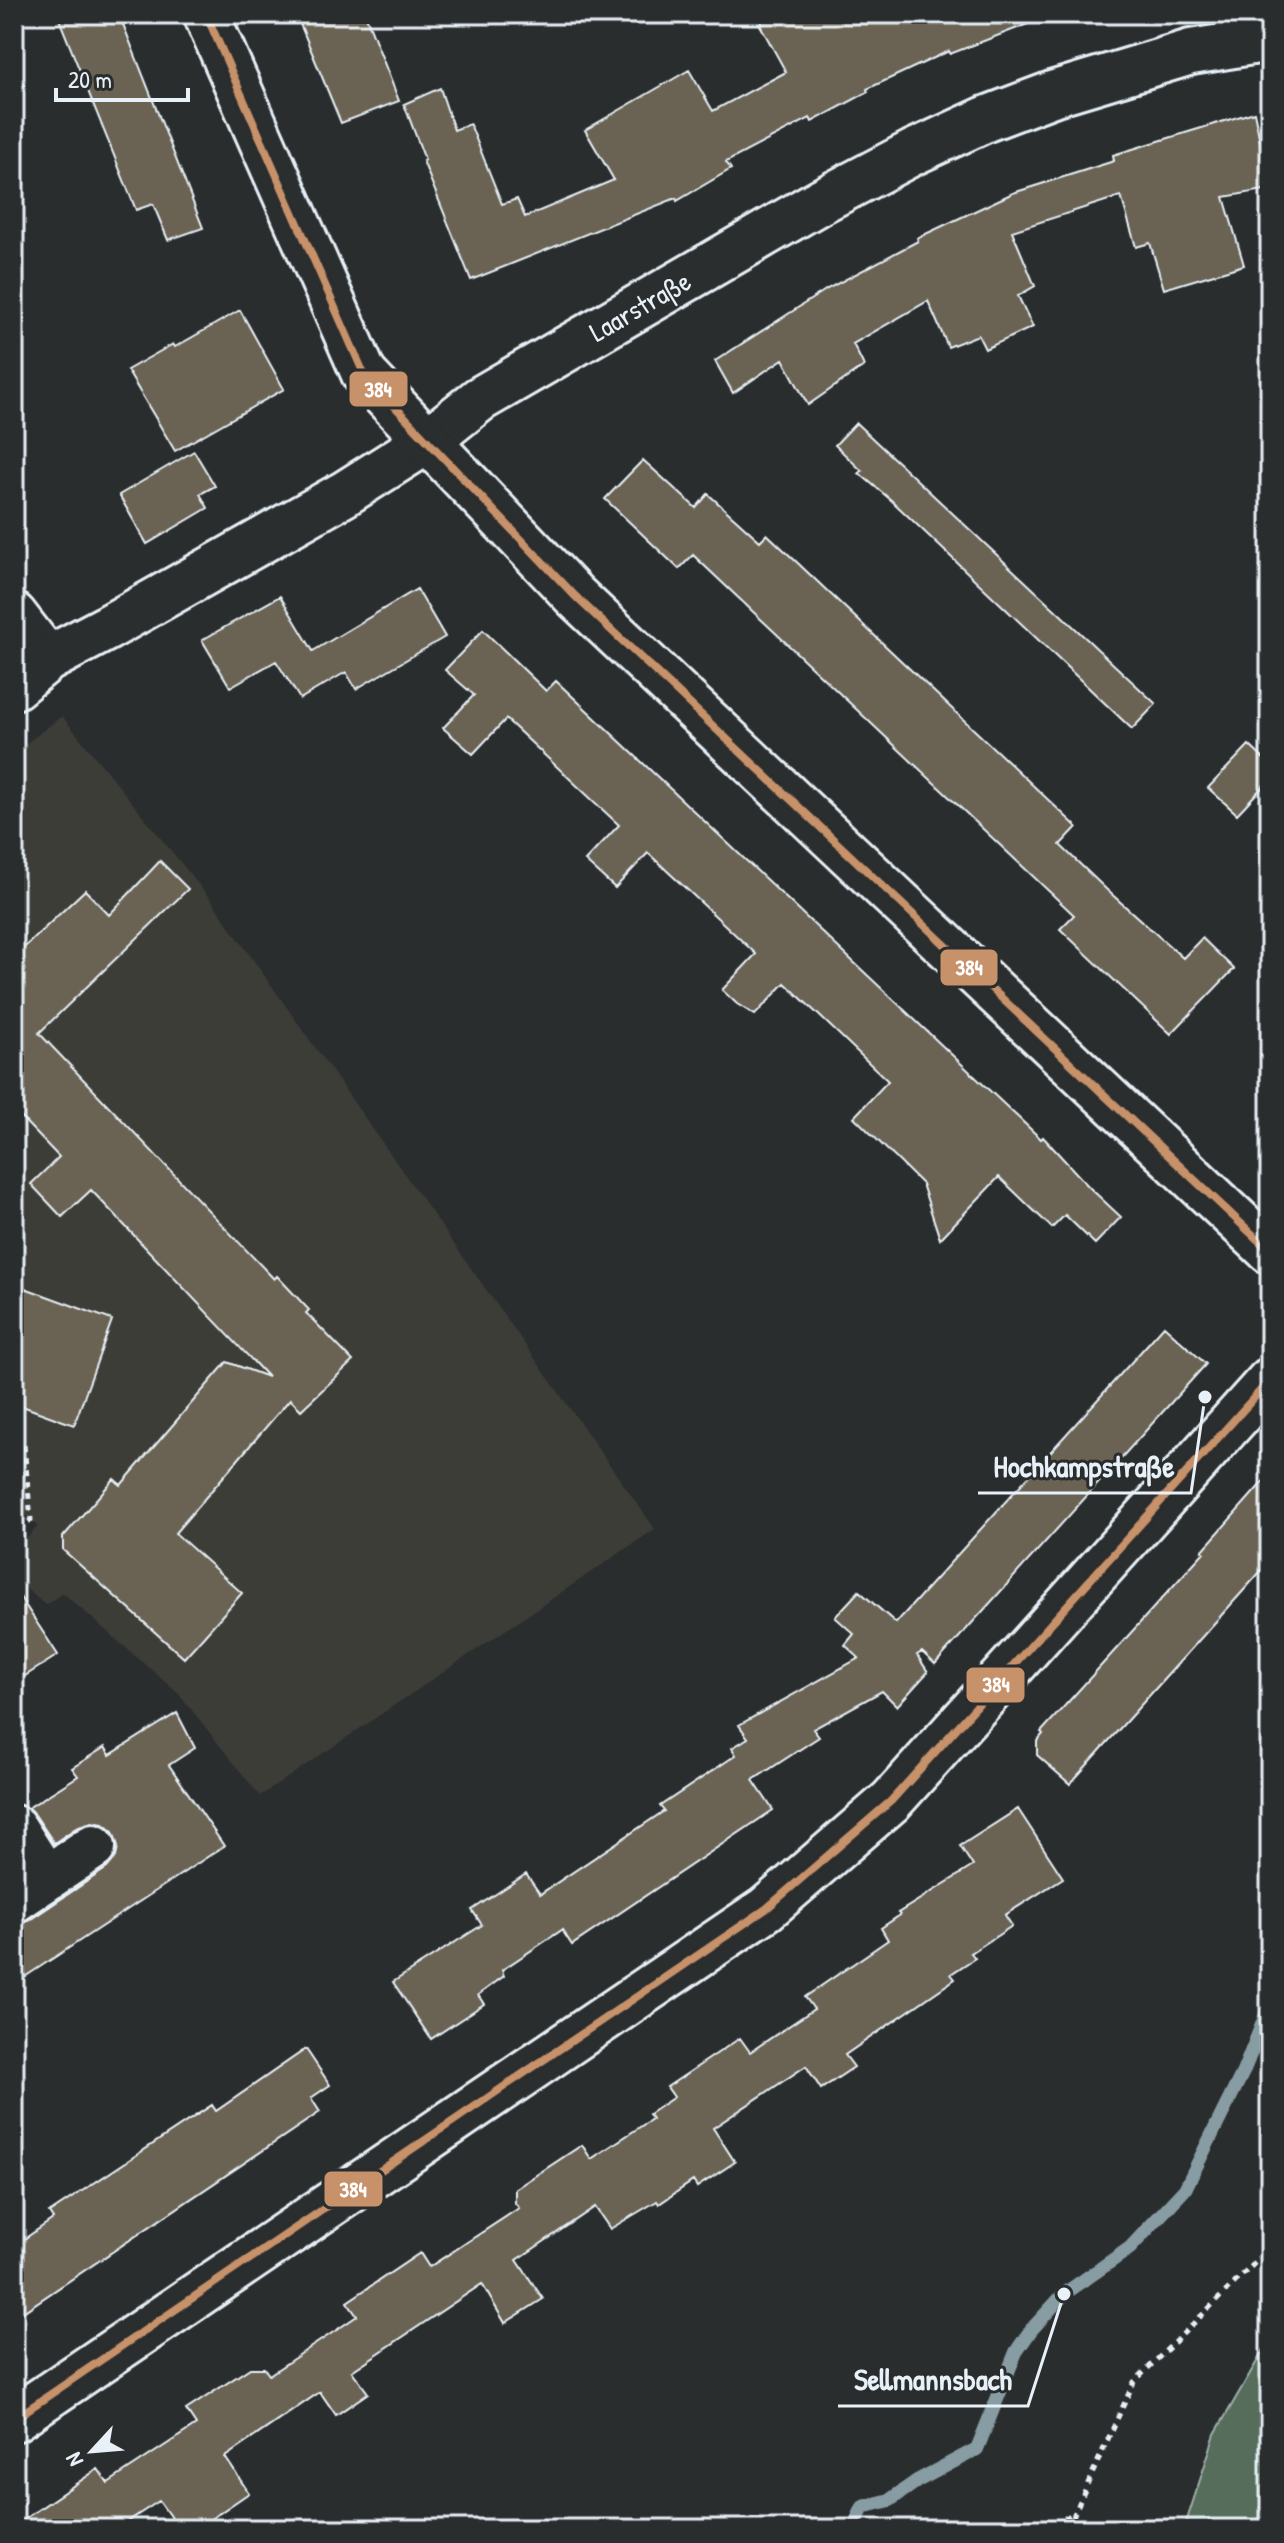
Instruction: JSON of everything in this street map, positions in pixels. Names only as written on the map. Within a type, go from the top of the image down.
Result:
[{"type":"street","points":[[206,14],[364,374],[575,596],[1270,1251]]},
{"type":"street","name":"Laarstraße","points":[[14,687],[31,662],[107,628],[344,494],[426,442],[480,399],[821,201],[914,152],[986,119],[1055,93],[1191,52],[1270,39]]},
{"type":"street","points":[[14,615],[31,662]]},
{"type":"street","points":[[14,2419],[766,1909],[891,1801],[1270,1380]]},
{"type":"street","points":[[14,1828],[30,1889],[93,1847]]},
{"type":"path","points":[[14,1439],[24,1445],[31,1520],[14,1531]]},
{"type":"path","points":[[1071,2529],[1074,2514],[1134,2382],[1270,2248]]},
{"type":"path","points":[[1043,2529],[1074,2514]]},
{"type":"shaded area","points":[[62,716],[211,900],[655,1529],[260,1796],[179,1694],[63,1593],[45,1605],[14,1578],[14,1553],[38,1526],[21,1512],[14,1511],[14,753]]},
{"type":"green space","points":[[1270,2339],[1270,2529],[1184,2529],[1215,2434]]},
{"type":"building","points":[[57,14],[119,14],[203,228],[168,240],[153,204],[136,210]]},
{"type":"building","points":[[296,14],[365,14],[399,101],[341,123]]},
{"type":"building","points":[[757,14],[1046,14],[1046,17],[950,54],[949,51],[867,89],[868,92],[812,122],[810,118],[726,162],[731,169],[677,201],[676,198],[471,280],[423,161],[404,104],[440,88],[454,130],[470,124],[502,204],[517,199],[525,217],[614,180],[585,130],[689,70],[713,111],[786,72]]},
{"type":"building","points":[[1254,112],[1270,189],[1224,197],[1244,265],[1164,289],[1150,243],[1136,247],[1121,196],[1012,231],[1035,286],[1018,296],[1033,327],[985,349],[978,335],[948,347],[928,301],[853,344],[864,366],[808,405],[783,359],[733,393],[715,361],[827,289],[918,241],[917,238],[1013,193],[1114,161],[1113,155]]},
{"type":"building","points":[[240,310],[284,389],[175,451],[127,370]]},
{"type":"building","points":[[856,423],[1156,704],[1132,729],[859,473],[862,471],[835,445]]},
{"type":"building","points":[[194,451],[215,486],[200,494],[208,508],[147,544],[119,495]]},
{"type":"building","points":[[643,460],[696,508],[708,494],[760,541],[767,534],[1077,827],[1060,845],[1183,958],[1202,938],[1234,969],[1171,1034],[1060,929],[1074,915],[693,555],[679,569],[605,499]]},
{"type":"building","points":[[417,589],[445,637],[356,689],[346,672],[300,699],[276,661],[230,687],[202,640],[280,596],[313,651]]},
{"type":"building","points":[[483,630],[546,691],[556,681],[1041,1139],[1043,1137],[1121,1217],[1095,1244],[1065,1215],[1052,1228],[999,1177],[940,1239],[922,1184],[854,1117],[888,1081],[785,983],[755,1015],[722,990],[756,954],[648,853],[615,888],[585,861],[619,825],[506,719],[473,754],[443,728],[474,695],[445,670]]},
{"type":"building","points":[[1249,745],[1270,765],[1270,779],[1237,814],[1208,788]]},
{"type":"building","points":[[160,861],[188,889],[39,1033],[274,1279],[277,1276],[309,1310],[306,1313],[353,1361],[301,1410],[290,1399],[175,1533],[242,1593],[184,1658],[63,1550],[63,1537],[114,1479],[121,1485],[227,1362],[268,1377],[91,1190],[62,1217],[31,1184],[59,1157],[14,1110],[14,957],[85,890],[109,915]]},
{"type":"building","points":[[14,1284],[112,1320],[74,1425],[14,1403]]},
{"type":"building","points":[[1164,1326],[1206,1364],[935,1664],[922,1652],[917,1655],[928,1672],[897,1706],[882,1691],[813,1729],[819,1737],[753,1780],[773,1810],[572,1945],[562,1930],[502,1970],[504,1976],[478,1995],[484,2004],[431,2039],[393,1982],[482,1925],[472,1910],[526,1874],[540,1894],[664,1811],[660,1806],[736,1755],[732,1748],[748,1738],[739,1725],[859,1658],[845,1645],[854,1634],[835,1617],[859,1591],[896,1623]]},
{"type":"building","points":[[1270,1474],[1270,1561],[1070,1784],[1037,1755],[1041,1732],[1204,1552]]},
{"type":"building","points":[[14,1588],[58,1655],[14,1683]]},
{"type":"building","points":[[177,1713],[195,1748],[169,1765],[224,1846],[14,1984],[14,1925],[28,1921],[107,1868],[116,1857],[118,1846],[113,1832],[103,1824],[92,1822],[79,1826],[54,1843],[28,1808],[78,1776],[72,1768],[105,1747],[110,1755]]},
{"type":"building","points":[[1018,1809],[1063,1878],[1005,1915],[1012,1926],[971,1953],[975,1958],[951,1974],[955,1979],[845,2055],[854,2067],[821,2089],[806,2066],[713,2128],[735,2162],[697,2187],[693,2181],[659,2204],[657,2201],[610,2229],[595,2207],[517,2260],[543,2299],[505,2323],[482,2284],[352,2371],[368,2393],[336,2415],[320,2392],[225,2457],[249,2493],[196,2529],[179,2529],[159,2501],[116,2529],[14,2529],[14,2526],[98,2469],[108,2483],[196,2425],[186,2410],[250,2368],[264,2368],[269,2375],[338,2329],[357,2316],[347,2302],[420,2253],[429,2267],[519,2208],[515,2203],[515,2189],[582,2145],[591,2159],[652,2119],[649,2114],[674,2097],[667,2087],[740,2038],[750,2052],[814,2009],[805,1997],[888,1940],[881,1928],[900,1915],[898,1913],[973,1866],[960,1846]]},
{"type":"building","points":[[306,2049],[330,2085],[311,2098],[320,2112],[14,2318],[14,2246],[53,2219],[49,2213],[212,2105],[216,2111]]},
{"type":"waterway","points":[[853,2529],[863,2507],[890,2500],[917,2481],[977,2449],[1016,2352],[1031,2330],[1064,2294],[1130,2248],[1185,2189],[1243,2072],[1270,2005]]},
{"type":"transit line","name":"384","points":[[206,14],[364,374],[575,596],[1270,1251]]},
{"type":"transit line","name":"384","points":[[14,2419],[766,1909],[891,1801],[1270,1380]]},
{"type":"place","name":"Hochkampstraße","points":[[1205,1397]]},
{"type":"place","name":"Sellmannsbach","points":[[1064,2294]]}]
